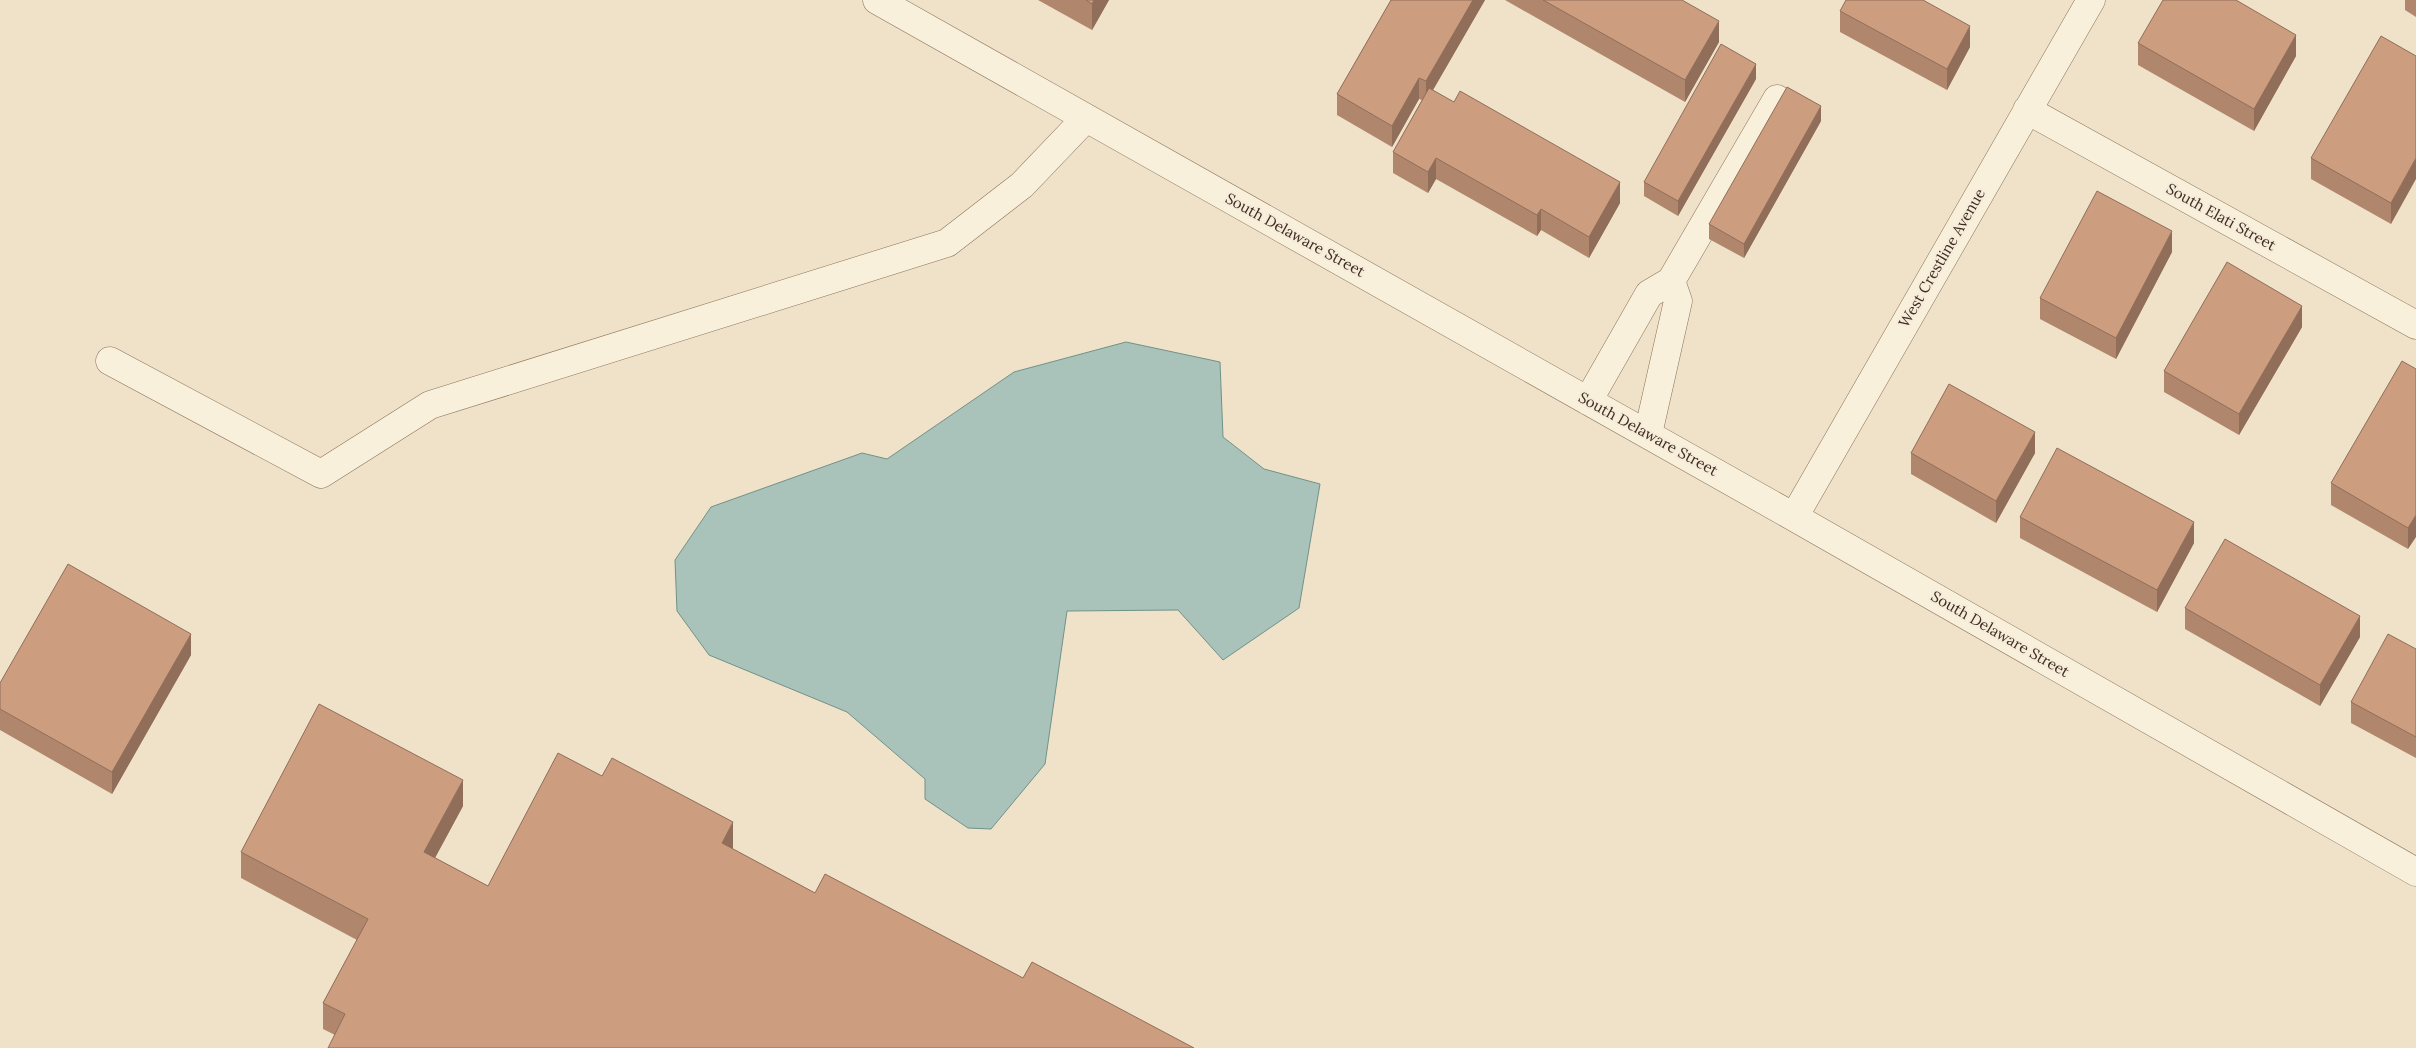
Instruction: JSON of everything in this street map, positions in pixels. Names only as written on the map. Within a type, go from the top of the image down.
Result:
[{"type":"street","name":"South Delaware Street","points":[[877,0],[1588,400],[2416,872]]},
{"type":"street","name":"West Crestline Avenue","points":[[1794,517],[2091,0]]},
{"type":"street","points":[[1588,400],[1650,294],[1671,281],[1777,99]]},
{"type":"street","name":"South Elati Street","points":[[2027,110],[2416,325]]},
{"type":"street","points":[[110,361],[321,474],[430,405],[947,243],[1022,185],[1086,118]]},
{"type":"street","points":[[1648,434],[1678,301],[1671,281]]},
{"type":"water","points":[[1126,342],[1220,362],[1223,437],[1264,469],[1320,484],[1299,608],[1223,660],[1178,610],[1067,611],[1045,764],[991,829],[968,828],[925,799],[925,779],[847,712],[709,655],[677,611],[675,560],[711,507],[862,453],[887,459],[1014,372]]},
{"type":"building","points":[[1086,0],[1094,0],[1092,4]]},
{"type":"building","points":[[1391,0],[1473,0],[1426,81],[1419,78],[1392,126],[1337,94]]},
{"type":"building","points":[[1543,0],[1682,0],[1719,21],[1685,80]]},
{"type":"building","points":[[1846,0],[1923,0],[1970,26],[1947,69],[1840,11]]},
{"type":"building","points":[[2163,0],[2236,0],[2296,35],[2254,109],[2138,43]]},
{"type":"building","points":[[2381,36],[2416,56],[2416,158],[2391,203],[2311,158]]},
{"type":"building","points":[[1721,44],[1756,64],[1678,201],[1644,182]]},
{"type":"building","points":[[1787,87],[1821,106],[1744,244],[1709,224]]},
{"type":"building","points":[[1429,88],[1454,102],[1460,91],[1620,182],[1589,237],[1541,209],[1537,215],[1436,158],[1428,172],[1393,152]]},
{"type":"building","points":[[2097,191],[2172,231],[2116,338],[2040,298]]},
{"type":"building","points":[[2227,262],[2302,306],[2239,414],[2164,371]]},
{"type":"building","points":[[2402,361],[2416,369],[2416,515],[2408,528],[2331,483]]},
{"type":"building","points":[[1949,384],[2035,432],[1996,501],[1911,453]]},
{"type":"building","points":[[2057,448],[2194,522],[2157,590],[2020,517]]},
{"type":"building","points":[[2225,539],[2360,616],[2320,685],[2185,608]]},
{"type":"building","points":[[68,564],[191,634],[112,772],[0,709],[0,683]]},
{"type":"building","points":[[2388,634],[2416,649],[2416,737],[2351,702]]},
{"type":"building","points":[[319,704],[463,780],[424,852],[488,886],[558,753],[602,776],[612,758],[733,822],[722,843],[815,893],[825,874],[1023,978],[1032,962],[1194,1048],[328,1048],[345,1014],[323,1003],[368,919],[241,852]]}]
